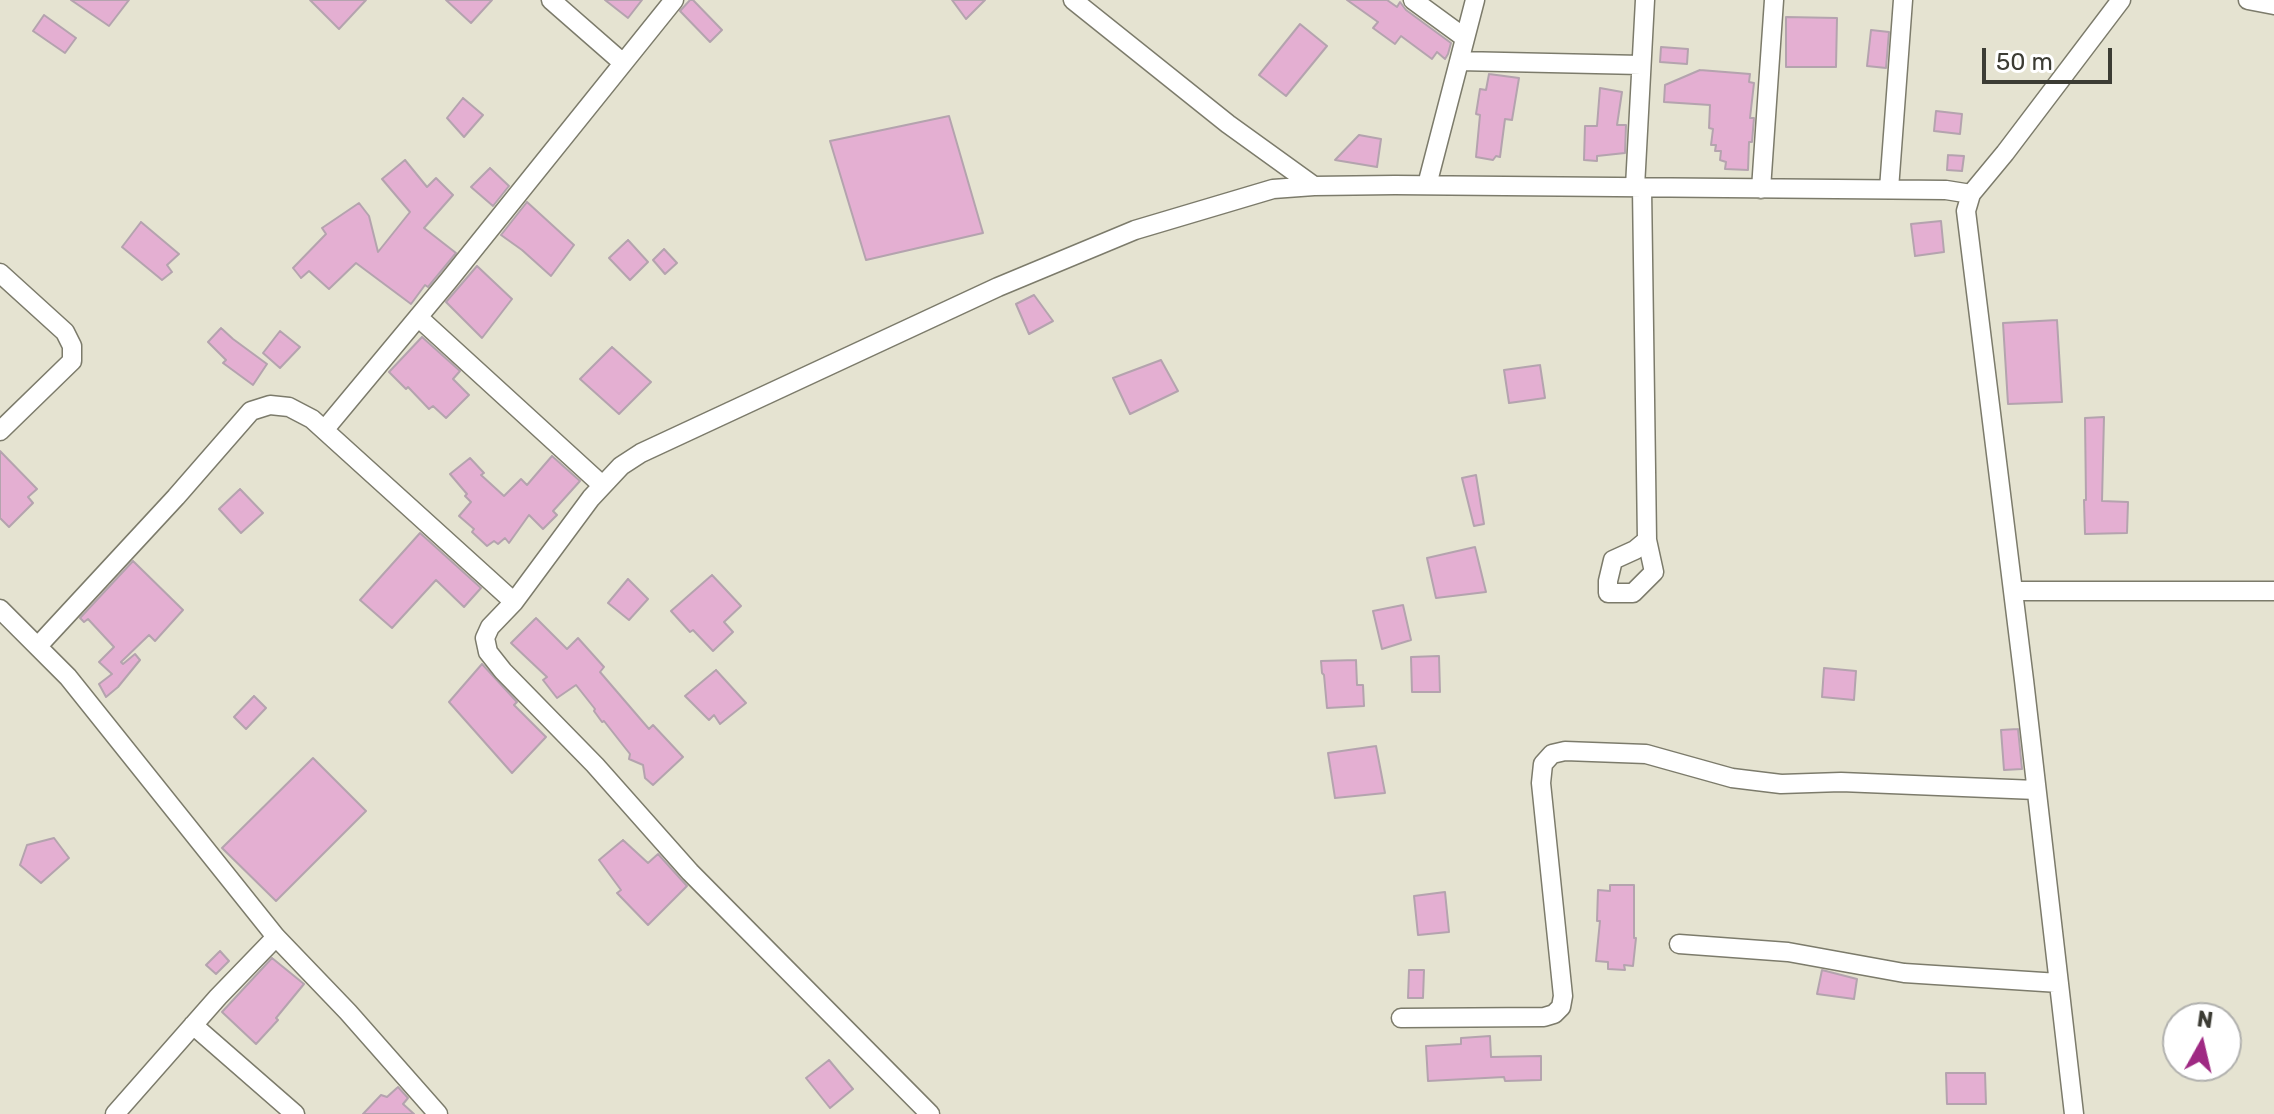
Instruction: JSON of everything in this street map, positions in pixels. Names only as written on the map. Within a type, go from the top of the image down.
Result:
[{"type":"street","points":[[551,0],[623,63]]},
{"type":"street","points":[[325,429],[674,0]]},
{"type":"street","points":[[1073,0],[1228,124],[1314,186]]},
{"type":"street","points":[[1413,0],[1465,38]]},
{"type":"street","points":[[1427,185],[1475,0]]},
{"type":"street","points":[[1645,0],[1639,188],[1647,540]]},
{"type":"street","points":[[1761,189],[1774,0]]},
{"type":"street","points":[[1889,189],[1903,0]]},
{"type":"street","points":[[2074,1114],[1966,211],[1971,194],[2121,0]]},
{"type":"street","points":[[2248,0],[2274,5]]},
{"type":"street","points":[[1459,61],[1641,65]]},
{"type":"street","points":[[930,1114],[690,872],[488,652],[485,638],[490,627],[514,602],[602,485],[621,466],[641,453],[998,287],[1135,230],[1273,189],[1427,185],[1889,189],[1946,190],[1971,194]]},
{"type":"street","points":[[0,273],[65,332],[72,346],[72,361],[0,431]]},
{"type":"street","points":[[418,317],[602,485]]},
{"type":"street","points":[[38,646],[251,411],[270,405],[289,407],[325,429],[514,602]]},
{"type":"street","points":[[2013,591],[2274,591]]},
{"type":"street","points":[[0,609],[68,677],[276,937],[348,1012],[438,1114]]},
{"type":"street","points":[[1401,1018],[1544,1017],[1554,1014],[1561,1007],[1563,996],[1541,783],[1543,764],[1552,754],[1565,751],[1646,754],[1732,778],[1781,784],[1841,782],[2036,790]]},
{"type":"street","points":[[115,1114],[276,937]]},
{"type":"street","points":[[1679,944],[1788,952],[1904,973],[2059,983]]},
{"type":"street","points":[[193,1025],[295,1114]]},
{"type":"building","points":[[71,0],[129,0],[109,26]]},
{"type":"building","points":[[310,0],[366,0],[339,29]]},
{"type":"building","points":[[446,0],[492,0],[471,23]]},
{"type":"building","points":[[605,0],[642,0],[628,18]]},
{"type":"building","points":[[690,0],[722,30],[710,42],[680,11]]},
{"type":"building","points":[[952,0],[985,0],[966,19]]},
{"type":"building","points":[[1347,0],[1387,0],[1397,7],[1400,2],[1406,10],[1451,43],[1448,54],[1445,59],[1437,52],[1432,59],[1401,36],[1395,44],[1373,28],[1378,22]]},
{"type":"building","points":[[44,15],[76,38],[65,53],[33,31]]},
{"type":"building","points":[[1786,17],[1837,18],[1836,67],[1786,67]]},
{"type":"building","points":[[1300,24],[1327,46],[1286,96],[1259,75]]},
{"type":"building","points":[[1871,30],[1889,32],[1886,68],[1867,66]]},
{"type":"building","points":[[1661,47],[1688,49],[1687,64],[1660,62]]},
{"type":"building","points":[[1700,70],[1750,74],[1749,82],[1754,83],[1750,118],[1754,118],[1748,170],[1725,169],[1726,162],[1720,160],[1721,151],[1715,151],[1716,145],[1711,145],[1710,105],[1664,102],[1665,85]]},
{"type":"building","points":[[1489,74],[1519,78],[1512,120],[1505,119],[1500,157],[1496,156],[1493,160],[1476,157],[1480,115],[1476,114],[1480,89],[1486,90]]},
{"type":"building","points":[[1600,88],[1622,92],[1617,125],[1626,125],[1625,153],[1597,156],[1597,161],[1584,160],[1585,126],[1597,126]]},
{"type":"building","points":[[463,98],[483,115],[464,137],[447,118]]},
{"type":"building","points":[[1936,111],[1962,114],[1960,134],[1934,131]]},
{"type":"building","points":[[949,116],[983,233],[866,260],[830,141]]},
{"type":"building","points":[[1359,135],[1381,139],[1377,167],[1335,160]]},
{"type":"building","points":[[1948,155],[1964,156],[1962,171],[1947,170]]},
{"type":"building","points":[[405,160],[427,187],[436,178],[453,195],[424,228],[456,253],[428,287],[425,285],[411,304],[356,263],[329,289],[309,271],[301,278],[293,268],[326,234],[322,228],[359,203],[369,216],[378,252],[410,212],[382,179]]},
{"type":"building","points":[[490,168],[509,186],[493,206],[471,187]]},
{"type":"building","points":[[527,202],[574,245],[551,276],[501,235]]},
{"type":"building","points":[[1941,221],[1944,252],[1915,256],[1911,224]]},
{"type":"building","points":[[141,222],[179,254],[167,265],[172,272],[162,280],[122,247]]},
{"type":"building","points":[[628,240],[648,262],[630,280],[609,258]]},
{"type":"building","points":[[664,249],[677,263],[665,274],[653,260]]},
{"type":"building","points":[[477,266],[512,299],[482,338],[446,302]]},
{"type":"building","points":[[1034,295],[1053,321],[1029,334],[1016,304]]},
{"type":"building","points":[[2057,320],[2062,402],[2008,404],[2003,323]]},
{"type":"building","points":[[221,328],[267,364],[253,385],[223,363],[226,360],[208,342]]},
{"type":"building","points":[[280,331],[300,347],[280,368],[263,353]]},
{"type":"building","points":[[422,337],[460,371],[453,379],[469,395],[446,418],[433,406],[429,409],[389,372]]},
{"type":"building","points":[[612,347],[651,382],[619,414],[580,379]]},
{"type":"building","points":[[1161,360],[1178,391],[1130,414],[1113,378]]},
{"type":"building","points":[[1540,365],[1545,398],[1509,403],[1504,370]]},
{"type":"building","points":[[2104,417],[2102,501],[2128,502],[2127,533],[2085,534],[2085,418]]},
{"type":"building","points":[[0,451],[37,489],[28,497],[33,503],[9,527],[0,518]]},
{"type":"building","points":[[552,456],[580,481],[553,511],[557,515],[543,529],[529,515],[509,543],[505,538],[498,544],[494,541],[487,546],[459,516],[471,502],[450,474],[470,458],[484,473],[481,475],[504,496],[521,479],[527,485]]},
{"type":"building","points":[[1476,475],[1484,524],[1474,526],[1462,478]]},
{"type":"building","points":[[240,489],[263,513],[241,533],[219,509]]},
{"type":"building","points":[[420,533],[481,588],[464,607],[436,580],[392,628],[360,600]]},
{"type":"building","points":[[1475,547],[1486,592],[1436,598],[1427,558]]},
{"type":"building","points":[[133,561],[183,610],[155,641],[149,635],[121,662],[123,664],[135,654],[140,660],[106,697],[99,684],[112,674],[99,662],[114,647],[88,619],[84,622],[80,618]]},
{"type":"building","points":[[712,575],[741,606],[724,622],[733,632],[713,651],[671,611]]},
{"type":"building","points":[[628,579],[648,599],[629,620],[608,603]]},
{"type":"building","points":[[1403,605],[1411,640],[1382,649],[1373,611]]},
{"type":"building","points":[[536,618],[567,649],[578,638],[604,667],[600,672],[649,729],[653,725],[683,757],[653,785],[645,778],[643,765],[629,759],[630,754],[576,685],[557,698],[543,680],[547,677],[511,643]]},
{"type":"building","points":[[1439,656],[1440,692],[1412,692],[1411,657]]},
{"type":"building","points":[[1356,660],[1357,685],[1363,685],[1364,706],[1327,708],[1321,661]]},
{"type":"building","points":[[482,664],[517,702],[514,705],[546,737],[512,773],[449,702]]},
{"type":"building","points":[[1824,668],[1856,671],[1854,700],[1822,697]]},
{"type":"building","points":[[716,670],[746,703],[720,724],[714,715],[709,720],[685,696]]},
{"type":"building","points":[[254,696],[266,708],[246,729],[234,717]]},
{"type":"building","points":[[2018,729],[2022,769],[2004,770],[2001,730]]},
{"type":"building","points":[[1376,746],[1385,793],[1335,798],[1328,753]]},
{"type":"building","points":[[313,758],[366,811],[276,901],[222,848]]},
{"type":"building","points":[[54,838],[69,858],[41,883],[20,865],[27,845]]},
{"type":"building","points":[[623,840],[648,863],[658,854],[687,886],[648,925],[617,893],[621,890],[599,860]]},
{"type":"building","points":[[1610,885],[1634,885],[1636,938],[1633,966],[1624,965],[1625,970],[1608,969],[1608,962],[1596,961],[1600,921],[1597,921],[1598,890],[1610,891]]},
{"type":"building","points":[[1445,892],[1449,932],[1418,935],[1414,896]]},
{"type":"building","points":[[220,951],[229,961],[216,974],[206,965]]},
{"type":"building","points":[[272,958],[304,984],[256,1044],[222,1012]]},
{"type":"building","points":[[1409,970],[1424,970],[1423,998],[1408,998]]},
{"type":"building","points":[[1822,970],[1857,979],[1854,999],[1817,994]]},
{"type":"building","points":[[1490,1036],[1491,1057],[1541,1056],[1541,1080],[1505,1081],[1504,1077],[1428,1081],[1426,1046],[1461,1044],[1461,1038]]},
{"type":"building","points":[[829,1060],[853,1089],[830,1108],[806,1078]]},
{"type":"building","points":[[1946,1073],[1985,1073],[1986,1104],[1947,1104]]},
{"type":"building","points":[[398,1087],[408,1098],[403,1104],[414,1114],[363,1114],[381,1095],[387,1097]]}]
